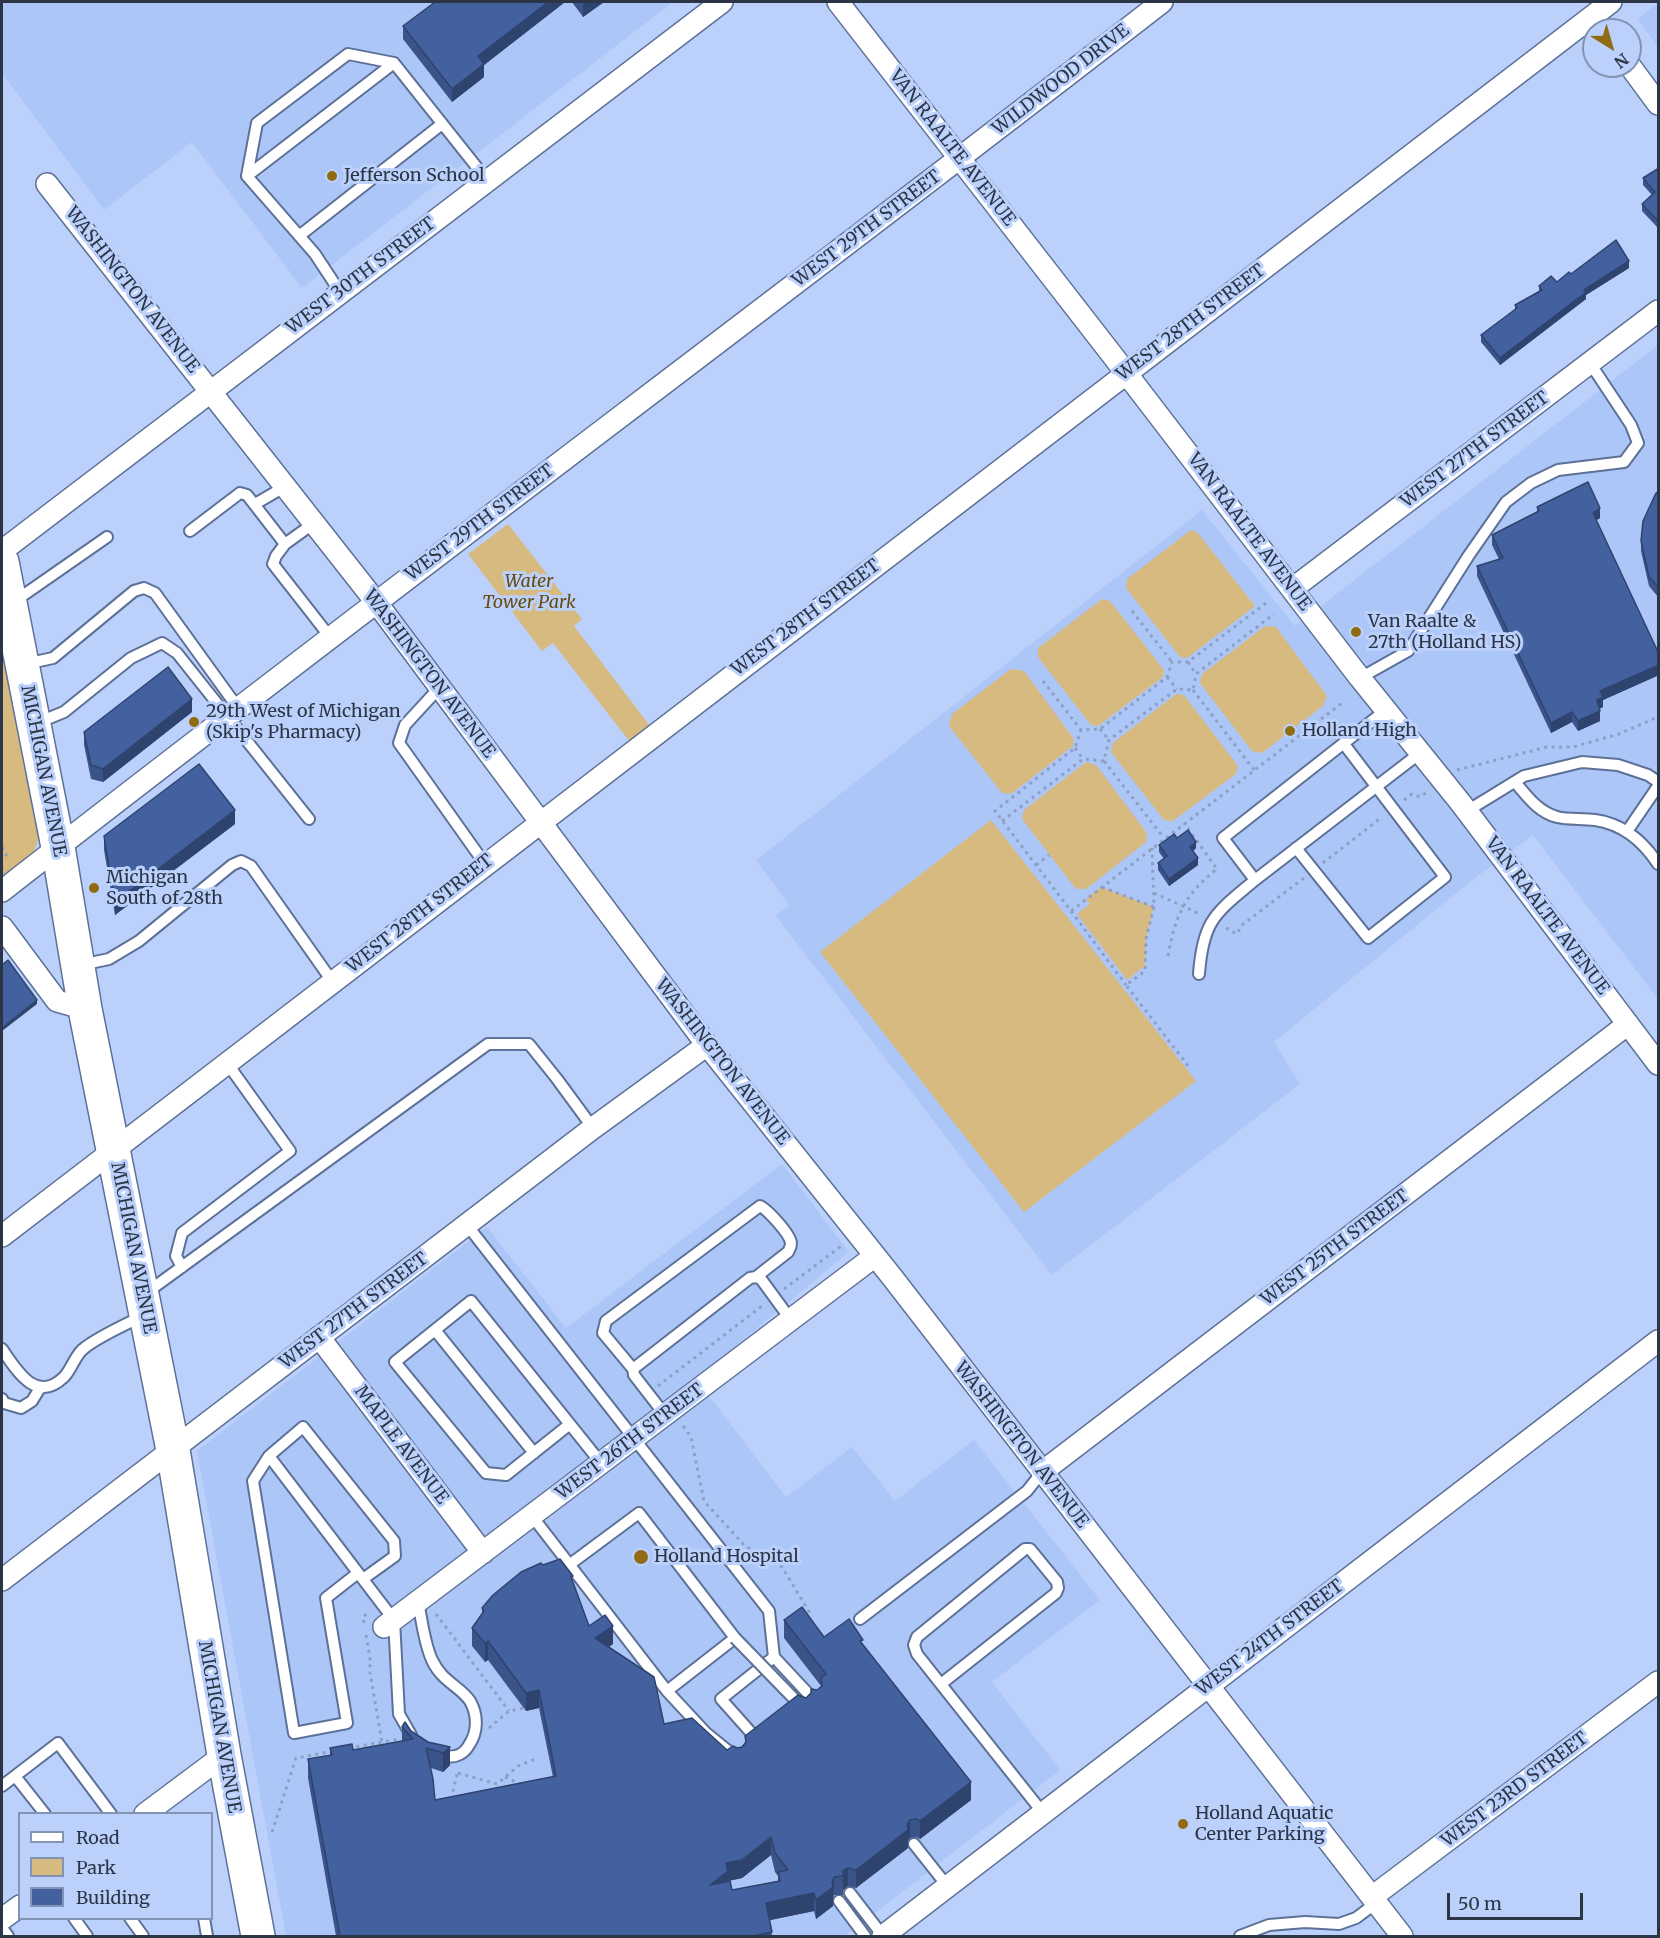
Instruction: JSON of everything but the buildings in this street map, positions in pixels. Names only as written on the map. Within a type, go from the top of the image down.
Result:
[{"type":"main road","name":"MICHIGAN AVENUE","points":[[2,562],[58,847],[85,1009],[173,1450],[224,1755],[258,1936]]},
{"type":"street","name":"WEST 30TH STREET","points":[[2,551],[722,2]]},
{"type":"street","name":"VAN RAALTE AVENUE","points":[[838,2],[1360,678],[1467,812],[1659,1064]]},
{"type":"street","name":"WILDWOOD DRIVE","points":[[960,159],[1162,2]]},
{"type":"street","name":"WEST 28TH STREET","points":[[1600,18],[1611,2]]},
{"type":"street","name":"WEST 28TH STREET","points":[[2,1236],[1126,373],[1582,34]]},
{"type":"street","points":[[1639,78],[1659,104]]},
{"type":"street","name":"WEST 29TH STREET","points":[[2,891],[330,637],[960,159]]},
{"type":"street","name":"WASHINGTON AVENUE","points":[[47,184],[376,602],[707,1044],[858,1234],[1402,1936]]},
{"type":"street","name":"WEST 27TH STREET","points":[[1292,589],[1659,311]]},
{"type":"street","points":[[2,927],[57,1001],[85,1009]]},
{"type":"street","name":"WEST 25TH STREET","points":[[1042,1472],[1628,1024]]},
{"type":"street","name":"WEST 27TH STREET","points":[[2,1580],[593,1128],[707,1044]]},
{"type":"street","name":"WEST 26TH STREET","points":[[389,1624],[875,1256]]},
{"type":"street","name":"MAPLE AVENUE","points":[[319,1337],[483,1553]]},
{"type":"street","name":"WEST 24TH STREET","points":[[883,1936],[1659,1341]]},
{"type":"street","name":"WEST 23RD STREET","points":[[1374,1900],[1659,1682]]},
{"type":"street","points":[[148,1812],[224,1755]]},
{"type":"street","points":[[2,1919],[18,1907]]},
{"type":"lane","points":[[247,176],[257,123],[348,54],[394,63],[487,180]]},
{"type":"lane","points":[[247,176],[394,63]]},
{"type":"lane","points":[[299,236],[442,124]]},
{"type":"lane","points":[[247,176],[315,254],[340,292]]},
{"type":"lane","points":[[1360,678],[1408,651],[1506,502],[1531,483],[1558,471],[1624,462],[1638,443],[1632,425],[1590,363]]},
{"type":"lane","points":[[255,504],[286,486]]},
{"type":"lane","points":[[190,531],[240,493],[247,495],[255,504],[285,544]]},
{"type":"lane","points":[[314,523],[285,544],[273,564],[330,637]]},
{"type":"lane","points":[[10,604],[107,537]]},
{"type":"lane","points":[[22,665],[53,658],[134,591],[144,588],[155,593],[233,712],[309,819]]},
{"type":"lane","points":[[34,724],[64,712],[131,658],[162,644],[177,653],[233,712]]},
{"type":"lane","points":[[440,687],[405,725],[399,743],[485,864]]},
{"type":"lane","points":[[1256,880],[1223,838],[1386,710]]},
{"type":"lane","points":[[1296,848],[1368,938],[1445,877],[1344,744]]},
{"type":"lane","points":[[1199,974],[1205,938],[1212,920],[1221,908],[1420,753]]},
{"type":"lane","points":[[1467,812],[1524,776],[1582,762],[1618,765],[1648,775],[1659,784],[1628,830]]},
{"type":"lane","points":[[1515,782],[1537,808],[1558,817],[1596,820],[1628,830],[1647,848],[1659,864]]},
{"type":"lane","points":[[78,966],[109,959],[139,941],[224,872],[241,861],[251,866],[332,981]]},
{"type":"lane","points":[[2,1349],[21,1376],[40,1388],[50,1388],[65,1376],[82,1350],[145,1305],[182,1267],[489,1044],[529,1044],[593,1128]]},
{"type":"lane","points":[[182,1267],[176,1256],[182,1233],[290,1151],[226,1063]]},
{"type":"lane","points":[[633,1370],[750,1278],[756,1277],[788,1252],[791,1246],[790,1239],[766,1209],[760,1206],[606,1321],[603,1332],[633,1370],[634,1375],[668,1412]]},
{"type":"lane","points":[[467,1225],[770,1611],[774,1657],[815,1701]]},
{"type":"lane","points":[[756,1277],[761,1279],[791,1320]]},
{"type":"lane","points":[[570,1424],[506,1475],[486,1473],[395,1362],[471,1301],[570,1424],[601,1463]]},
{"type":"lane","points":[[435,1330],[534,1453]]},
{"type":"lane","points":[[2,1400],[4,1403],[21,1408],[32,1401],[40,1388]]},
{"type":"lane","points":[[303,1427],[394,1541],[395,1556],[361,1576],[326,1598],[347,1723],[294,1732],[254,1481],[269,1456],[303,1427]]},
{"type":"lane","points":[[269,1456],[361,1576],[389,1624],[399,1714],[417,1743],[432,1754],[450,1758],[460,1754],[470,1745],[477,1727],[475,1716],[470,1700],[442,1678],[431,1659],[418,1602]]},
{"type":"lane","points":[[860,1619],[1027,1491],[1042,1472]]},
{"type":"lane","points":[[569,1565],[639,1512],[735,1638],[804,1709]]},
{"type":"lane","points":[[531,1516],[667,1690],[706,1733],[739,1759]]},
{"type":"lane","points":[[940,1684],[1056,1593],[1059,1588],[1057,1582],[1030,1549],[1025,1549],[917,1637],[914,1645],[917,1654],[940,1684],[1042,1814]]},
{"type":"lane","points":[[667,1690],[735,1638]]},
{"type":"lane","points":[[754,1736],[721,1699],[774,1657]]},
{"type":"lane","points":[[2,1786],[58,1743],[110,1812]]},
{"type":"lane","points":[[15,1776],[43,1812]]},
{"type":"lane","points":[[914,1844],[948,1887]]},
{"type":"lane","points":[[850,1893],[883,1936]]},
{"type":"lane","points":[[1240,1936],[1269,1925],[1305,1922],[1339,1924],[1356,1918],[1374,1900]]},
{"type":"lane","points":[[839,1901],[865,1936]]},
{"type":"lane","points":[[75,1920],[87,1936]]},
{"type":"lane","points":[[131,1920],[142,1936]]},
{"type":"lane","points":[[204,1920],[207,1936]]},
{"type":"lane","points":[[2,1928],[8,1936]]},
{"type":"path","points":[[1132,611],[1172,662],[1188,663],[1266,603]]},
{"type":"path","points":[[1254,770],[1193,690],[1196,674],[1274,614]]},
{"type":"path","points":[[1081,730],[1100,729],[1167,677],[1172,662]]},
{"type":"path","points":[[1188,663],[1196,674]]},
{"type":"path","points":[[1167,677],[1177,689]]},
{"type":"path","points":[[1044,681],[1081,730]]},
{"type":"path","points":[[1104,761],[1109,740],[1177,689],[1193,690]]},
{"type":"path","points":[[1071,911],[1342,703]]},
{"type":"path","points":[[1100,729],[1109,740]]},
{"type":"path","points":[[1081,730],[1075,748],[995,811],[1189,1067]]},
{"type":"path","points":[[1075,748],[1083,759]]},
{"type":"path","points":[[1002,821],[1083,759],[1104,761],[1164,838]]},
{"type":"path","points":[[1168,956],[1172,935],[1184,906],[1199,884],[1217,869],[1184,823]]},
{"type":"path","points":[[2,847],[8,859]]},
{"type":"path","points":[[1126,986],[1145,971],[1146,939],[1154,907],[1152,848]]},
{"type":"path","points":[[1036,865],[1049,855]]},
{"type":"path","points":[[1101,887],[1154,907]]},
{"type":"path","points":[[1154,893],[1237,934]]},
{"type":"path","points":[[811,1615],[782,1567],[745,1546],[704,1501],[691,1437],[668,1412],[657,1386],[858,1234]]},
{"type":"path","points":[[509,1711],[524,1708]]},
{"type":"path","points":[[348,1749],[417,1743]]},
{"type":"path","points":[[272,1832],[296,1758],[338,1750]]},
{"type":"path","points":[[451,1801],[460,1754]]},
{"type":"path","points":[[458,1773],[497,1784],[518,1766],[535,1759]]},
{"type":"path","points":[[505,1777],[526,1787]]},
{"type":"shaded area","name":"Jefferson School","points":[[2,2],[673,2],[302,288],[192,142],[104,210],[2,73]]},
{"type":"shaded area","points":[[1658,3],[1658,47],[1642,25],[1642,18],[1639,18]]},
{"type":"shaded area","name":"Holland High","points":[[1658,345],[1658,999],[1533,835],[1471,881],[1274,1042],[1300,1084],[1052,1275],[776,916],[789,905],[756,860],[1202,510],[1295,626]]},
{"type":"shaded area","name":"Holland Hospital","points":[[782,1164],[849,1252],[696,1379],[786,1497],[852,1447],[895,1501],[974,1440],[1100,1600],[992,1682],[1060,1770],[845,1936],[286,1936],[197,1451],[487,1227],[566,1328]]},
{"type":"green space","name":"Water Tower Park","points":[[508,524],[582,619],[574,626],[650,726],[630,742],[553,643],[542,651],[468,554]]},
{"type":"green space","points":[[1191,530],[1198,533],[1255,606],[1187,658],[1180,657],[1126,588],[1127,579]]},
{"type":"green space","points":[[1102,599],[1110,601],[1164,670],[1163,677],[1098,726],[1091,725],[1038,657],[1038,648]]},
{"type":"green space","points":[[1265,626],[1276,627],[1327,696],[1323,706],[1262,753],[1252,751],[1200,683],[1202,674]]},
{"type":"green space","points":[[2,629],[39,835],[31,857],[2,880]]},
{"type":"green space","points":[[1011,669],[1024,671],[1074,739],[1073,746],[1011,794],[1002,793],[949,726],[952,714]]},
{"type":"green space","points":[[1176,694],[1184,695],[1238,766],[1236,774],[1173,821],[1164,820],[1111,752],[1113,743]]},
{"type":"green space","points":[[1086,762],[1096,765],[1147,833],[1146,842],[1086,889],[1076,889],[1022,819],[1024,810]]},
{"type":"green space","points":[[991,820],[1196,1081],[1024,1212],[820,952]]},
{"type":"green space","points":[[1101,887],[1154,907],[1146,939],[1145,966],[1127,980],[1077,914],[1090,904],[1086,899]]},
{"type":"place","name":"Jefferson School","points":[[332,176]]},
{"type":"place","name":"Van Raalte & 27th (Holland HS)","points":[[1356,632]]},
{"type":"place","name":"29th West of Michigan (Skip's Pharmacy)","points":[[194,722]]},
{"type":"place","name":"Holland High","points":[[1290,731]]},
{"type":"place","name":"Michigan South of 28th","points":[[94,888]]},
{"type":"place","name":"Holland Hospital","points":[[641,1557]]},
{"type":"place","name":"Holland Aquatic Center Parking","points":[[1183,1824]]}]
